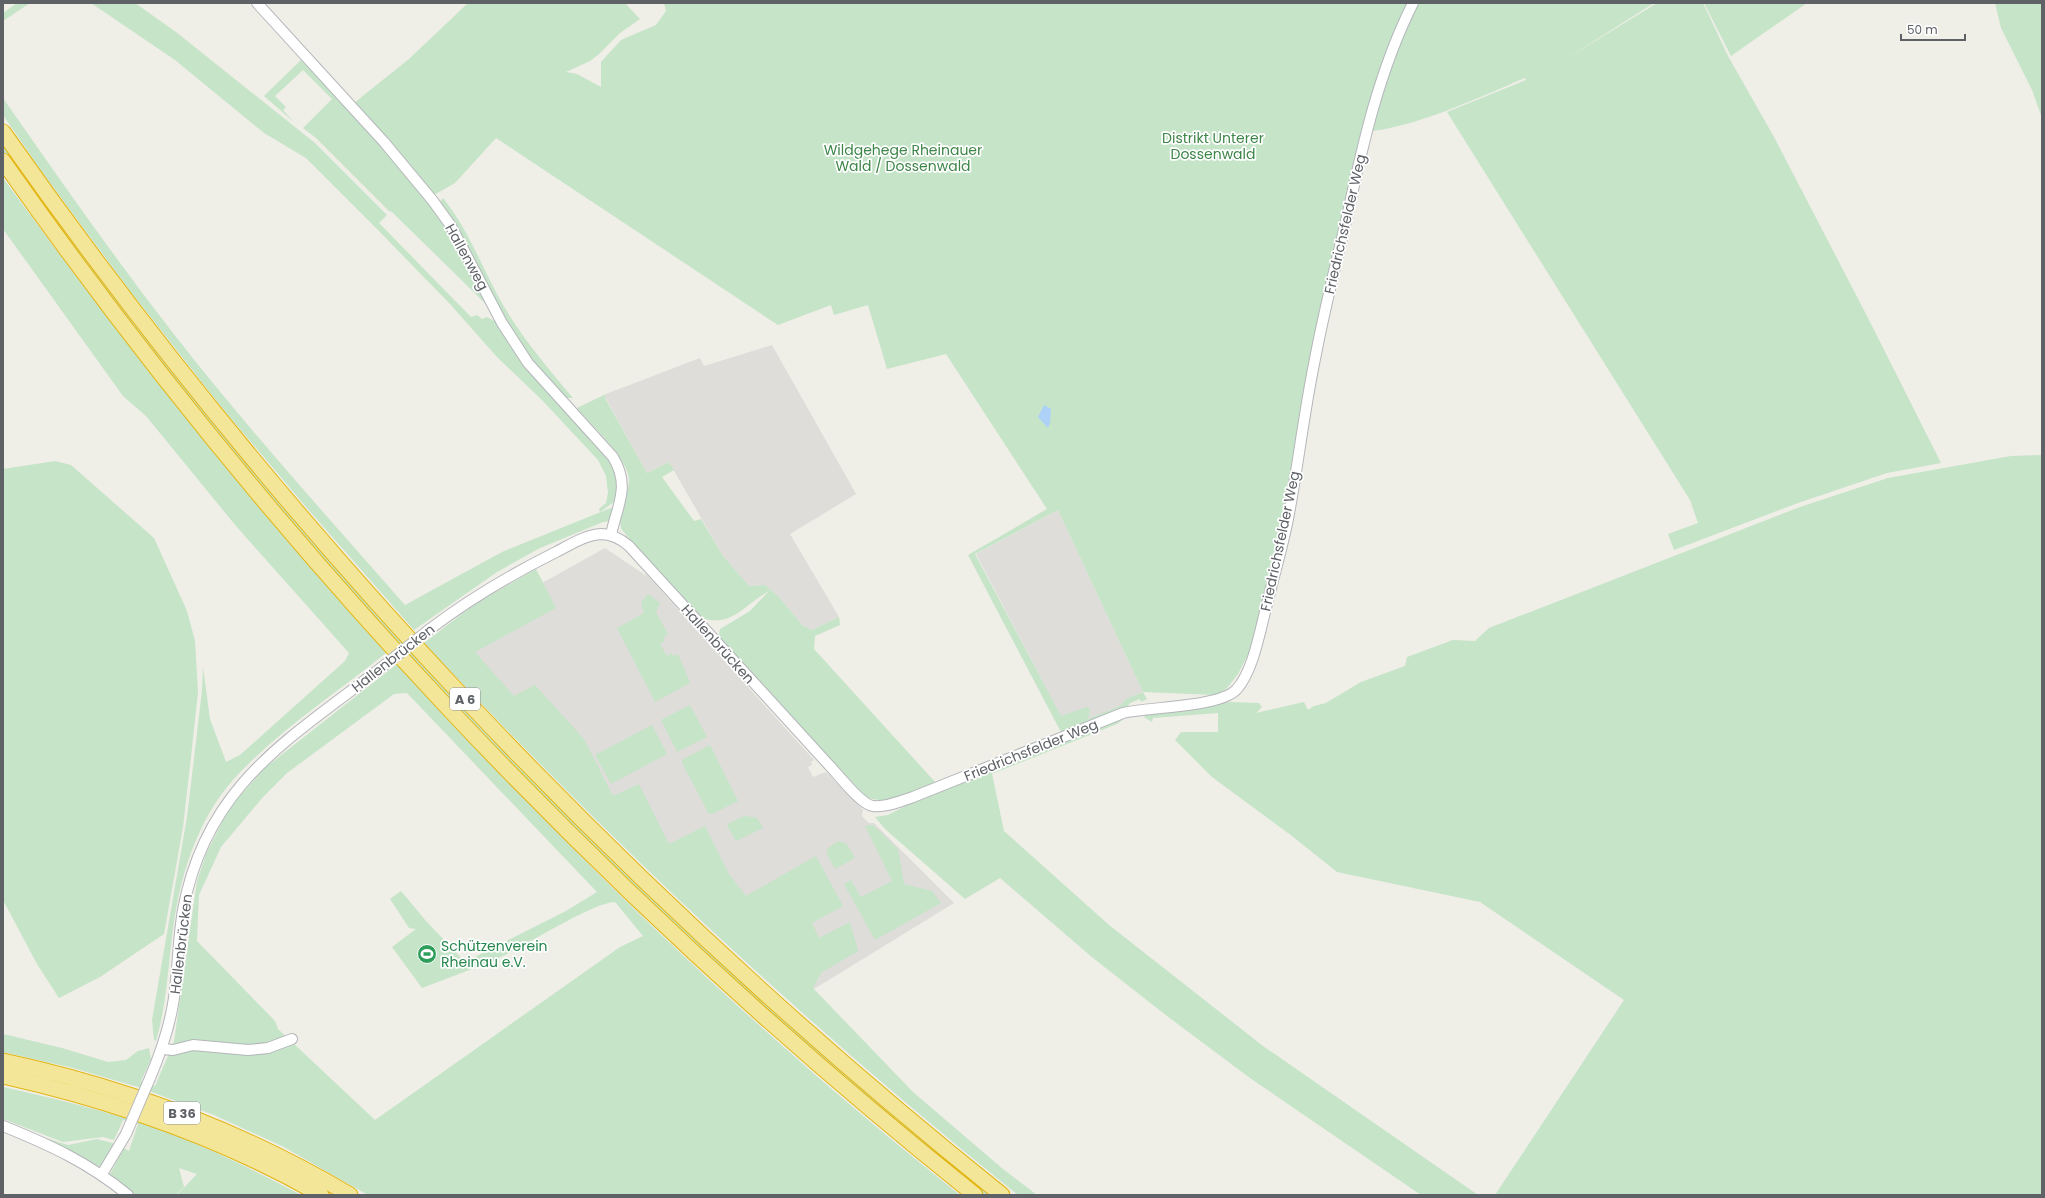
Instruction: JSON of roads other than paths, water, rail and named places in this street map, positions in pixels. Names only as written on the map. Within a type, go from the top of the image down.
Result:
[{"type":"highway","name":"A 6","points":[[3,132],[108,277],[239,443],[376,602],[487,723],[636,873],[779,1007],[896,1108],[1002,1195]]},
{"type":"highway","name":"A 6","points":[[3,161],[93,285],[227,455],[360,610],[469,728],[586,848],[700,957],[828,1072],[975,1195]]},
{"type":"highway","name":"B 36","points":[[3,1061],[109,1088],[199,1120],[260,1146],[350,1195]]},
{"type":"highway","name":"B 36","points":[[3,1076],[78,1095],[170,1124],[231,1150],[321,1195]]},
{"type":"street","name":"Hallenweg","points":[[257,3],[378,136],[433,201],[451,226],[502,323],[524,358],[613,457],[620,468],[623,480],[623,490],[611,535]]},
{"type":"street","name":"Friedrichsfelder Weg","points":[[860,798],[872,806],[884,806],[913,797],[1123,713],[1203,703],[1220,699],[1236,690],[1247,670],[1257,643],[1288,520],[1314,360],[1365,134],[1388,59],[1398,33],[1414,3]]},
{"type":"street","name":"Hallenbrücken","points":[[102,1174],[126,1134],[162,1049],[174,998],[183,911],[192,869],[219,813],[252,771],[273,752],[430,628],[485,589],[515,572],[590,536],[611,535],[620,539],[629,546],[860,798]]},
{"type":"street","points":[[162,1049],[173,1050],[193,1045],[248,1050],[268,1048],[292,1039]]},
{"type":"street","points":[[3,1126],[39,1140],[75,1157],[102,1174],[128,1195]]},
{"type":"water","points":[[1044,405],[1051,409],[1048,428],[1038,417]]},
{"type":"place","name":"Schützenverein Rheinau e.V.","points":[[427,954]]},
{"type":"park label","name":"Distrikt Unterer Dossenwald","points":[[1213,146]]},
{"type":"park label","name":"Wildgehege Rheinauer Wald / Dossenwald","points":[[903,158]]}]
